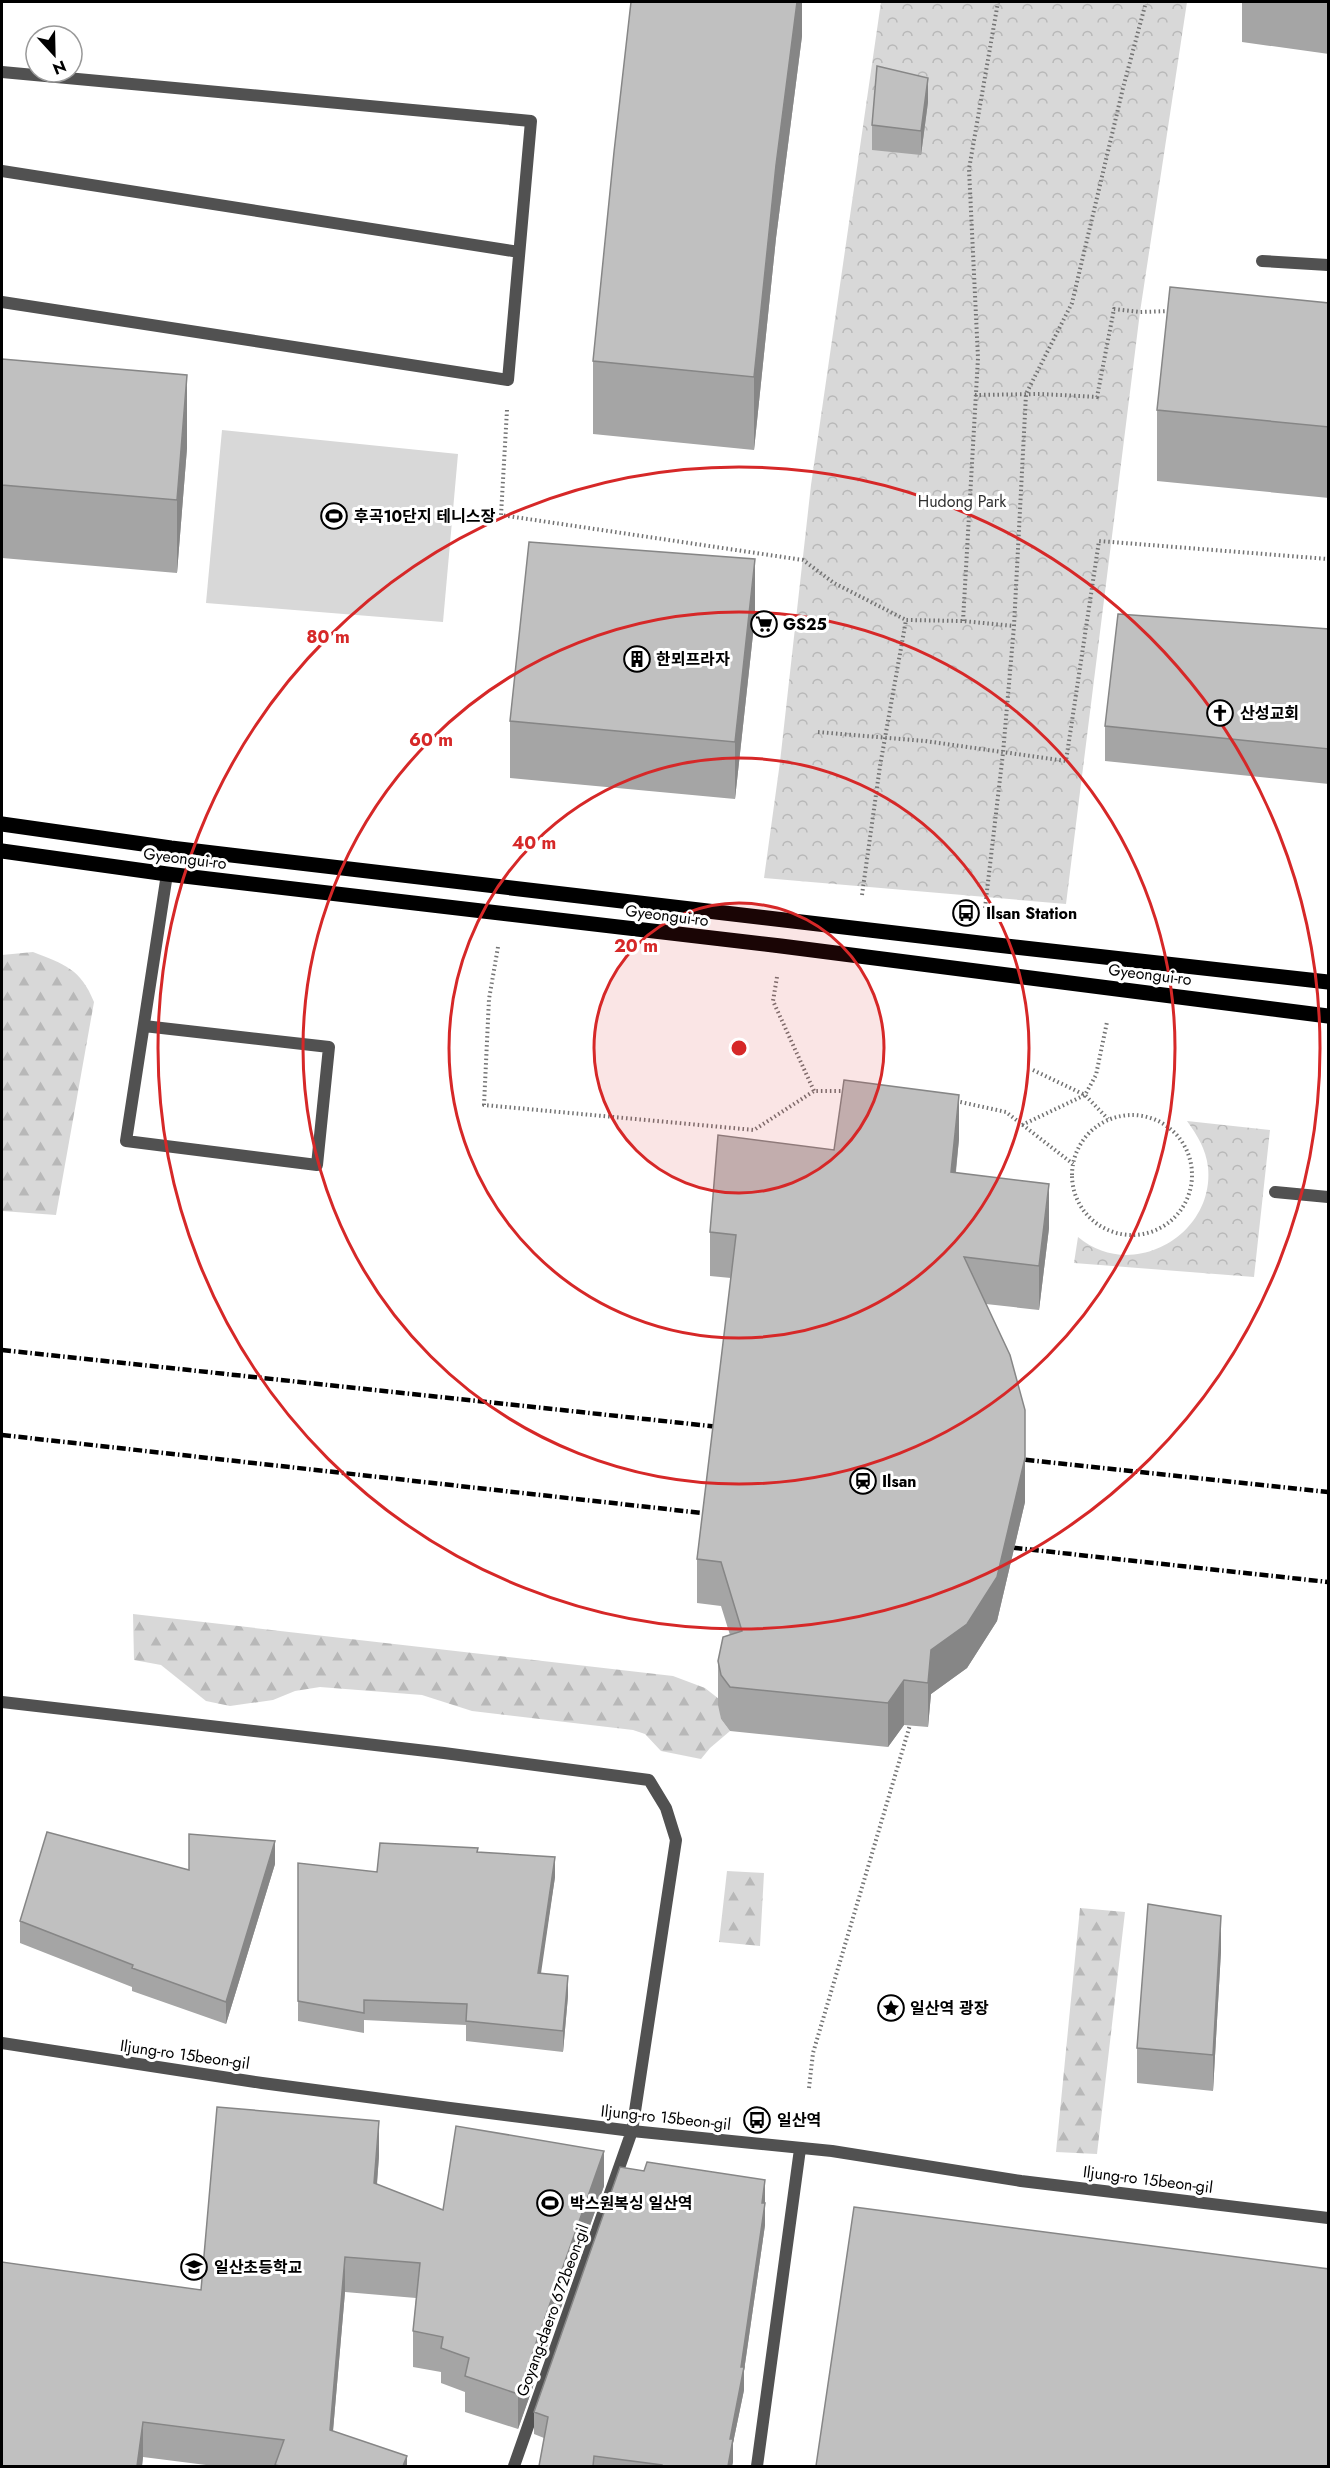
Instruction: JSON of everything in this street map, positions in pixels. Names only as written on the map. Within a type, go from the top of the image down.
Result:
[{"type":"main road","name":"Gyeongui-ro","points":[[2,824],[171,848],[1329,982]]},
{"type":"main road","name":"Gyeongui-ro","points":[[2,851],[166,874],[793,948],[1329,1016]]},
{"type":"street","points":[[2,72],[531,121],[508,380],[2,302]]},
{"type":"street","points":[[2,171],[519,252]]},
{"type":"street","points":[[1262,261],[1329,266]]},
{"type":"street","points":[[144,1026],[329,1047],[317,1165],[126,1142],[166,874]]},
{"type":"street","points":[[1275,1192],[1329,1197]]},
{"type":"street","name":"Goyang-daero 672beon-gil","points":[[2,1702],[444,1753],[649,1780],[666,1808],[676,1840],[632,2131],[514,2466]]},
{"type":"street","name":"Iljung-ro 15beon-gil","points":[[2,2043],[262,2082],[632,2131],[832,2151],[1021,2181],[1329,2218]]},
{"type":"street","points":[[757,2466],[800,2149]]},
{"type":"path","points":[[963,621],[978,358],[969,169],[998,2]]},
{"type":"path","points":[[985,909],[1003,753],[1014,626],[1026,394],[1072,303],[1123,88],[1146,2]]},
{"type":"path","points":[[975,395],[1026,394],[1097,397],[1114,309],[1140,312],[1174,311]]},
{"type":"path","points":[[508,380],[501,515],[803,560],[834,583],[906,620],[963,621],[1014,626]]},
{"type":"path","points":[[818,732],[925,741],[1066,761],[1098,541],[1329,559]]},
{"type":"path","points":[[862,896],[885,739],[906,620]]},
{"type":"path","points":[[498,943],[489,999],[484,1105],[754,1130],[814,1091],[846,1091]]},
{"type":"path","points":[[777,970],[773,1001],[814,1091]]},
{"type":"path","points":[[1022,1125],[1085,1095],[1096,1075],[1108,1019]]},
{"type":"path","points":[[1032,1070],[1085,1095],[1108,1119]]},
{"type":"path","points":[[953,1100],[1006,1112],[1073,1164]]},
{"type":"path","points":[[1127,1115],[1148,1116],[1167,1125],[1181,1139],[1190,1157],[1193,1178],[1189,1198],[1178,1215],[1161,1228],[1143,1235],[1123,1235],[1105,1229],[1089,1218],[1078,1202],[1072,1183],[1073,1164],[1079,1146],[1092,1130],[1108,1119],[1127,1115]]},
{"type":"path","points":[[809,2088],[813,2053],[910,1725]]},
{"type":"green space","name":"Hudong Park","points":[[881,2],[1187,2],[1140,312],[1066,904],[764,878],[780,762],[811,485]]},
{"type":"green space","name":"후곡10단지 테니스장","points":[[222,430],[458,454],[443,622],[206,603]]},
{"type":"green space","points":[[33,952],[70,969],[83,982],[94,1002],[56,1215],[2,1211],[2,955]]},
{"type":"green space","points":[[1187,1121],[1270,1130],[1254,1277],[1074,1263],[1078,1237],[1099,1250],[1122,1255],[1144,1253],[1165,1245],[1184,1231],[1198,1213],[1207,1192],[1208,1167],[1200,1142]]},
{"type":"green space","points":[[133,1614],[673,1676],[705,1688],[719,1699],[721,1719],[730,1731],[701,1759],[661,1751],[645,1734],[633,1730],[472,1711],[422,1695],[320,1687],[295,1691],[273,1700],[230,1706],[206,1701],[161,1665],[134,1660]]},
{"type":"green space","points":[[727,1871],[764,1873],[760,1946],[719,1942]]},
{"type":"green space","points":[[1080,1908],[1125,1912],[1097,2154],[1056,2152]]},
{"type":"building","points":[[631,2],[797,2],[776,165],[754,377],[593,361]]},
{"type":"building","points":[[877,66],[928,78],[921,131],[872,125]]},
{"type":"building","points":[[1170,287],[1329,303],[1329,427],[1157,410]]},
{"type":"building","points":[[2,359],[187,375],[177,500],[2,485]]},
{"type":"building","name":"한뫼프라자","points":[[529,542],[755,559],[735,742],[510,721]]},
{"type":"building","name":"산성교회","points":[[1118,614],[1329,629],[1329,749],[1105,726]]},
{"type":"building","points":[[844,1080],[959,1095],[951,1172],[1049,1184],[1039,1266],[964,1257],[1010,1355],[1025,1410],[1025,1458],[997,1577],[967,1624],[931,1650],[928,1683],[904,1680],[888,1703],[730,1687],[721,1675],[718,1661],[723,1637],[742,1631],[721,1562],[697,1559],[736,1235],[710,1232],[718,1135],[834,1150]]},
{"type":"building","points":[[47,1832],[189,1870],[189,1834],[275,1841],[226,2002],[132,1968],[133,1965],[20,1921]]},
{"type":"building","points":[[380,1843],[478,1848],[477,1852],[555,1857],[538,1973],[568,1976],[563,2031],[466,2021],[467,2004],[364,2000],[364,2013],[298,2001],[298,1863],[377,1872]]},
{"type":"building","points":[[1148,1904],[1221,1916],[1213,2055],[1137,2048]]},
{"type":"building","name":"일산초등학교","points":[[217,2107],[379,2121],[374,2183],[443,2210],[456,2126],[604,2151],[518,2394],[465,2376],[469,2358],[441,2348],[443,2337],[413,2331],[420,2263],[345,2257],[330,2430],[407,2456],[403,2466],[280,2466],[275,2465],[284,2440],[143,2422],[137,2466],[2,2466],[2,2262],[201,2290]]},
{"type":"building","points":[[647,2162],[765,2180],[762,2203],[765,2203],[741,2367],[744,2367],[730,2439],[733,2439],[728,2466],[662,2466],[594,2456],[593,2466],[539,2466],[548,2417],[534,2412],[620,2167],[644,2171]]},
{"type":"building","points":[[854,2207],[1329,2269],[1329,2466],[816,2466]]},
{"type":"railway","points":[[2,1350],[729,1428]]},
{"type":"railway","points":[[2,1435],[720,1515]]},
{"type":"railway","points":[[1009,1458],[1328,1492]]},
{"type":"railway","points":[[997,1546],[1328,1582]]},
{"type":"place","name":"후곡10단지 테니스장","points":[[334,516]]},
{"type":"place","name":"GS25","points":[[764,624]]},
{"type":"place","name":"한뫼프라자","points":[[637,659]]},
{"type":"place","name":"산성교회","points":[[1220,713]]},
{"type":"place","name":"Ilsan Station","points":[[966,913]]},
{"type":"place","name":"Ilsan","points":[[863,1481]]},
{"type":"place","name":"일산역 광장","points":[[891,2008]]},
{"type":"place","name":"일산역","points":[[757,2120]]},
{"type":"place","name":"박스원복싱 일산역","points":[[550,2203]]},
{"type":"place","name":"일산초등학교","points":[[194,2267]]}]
